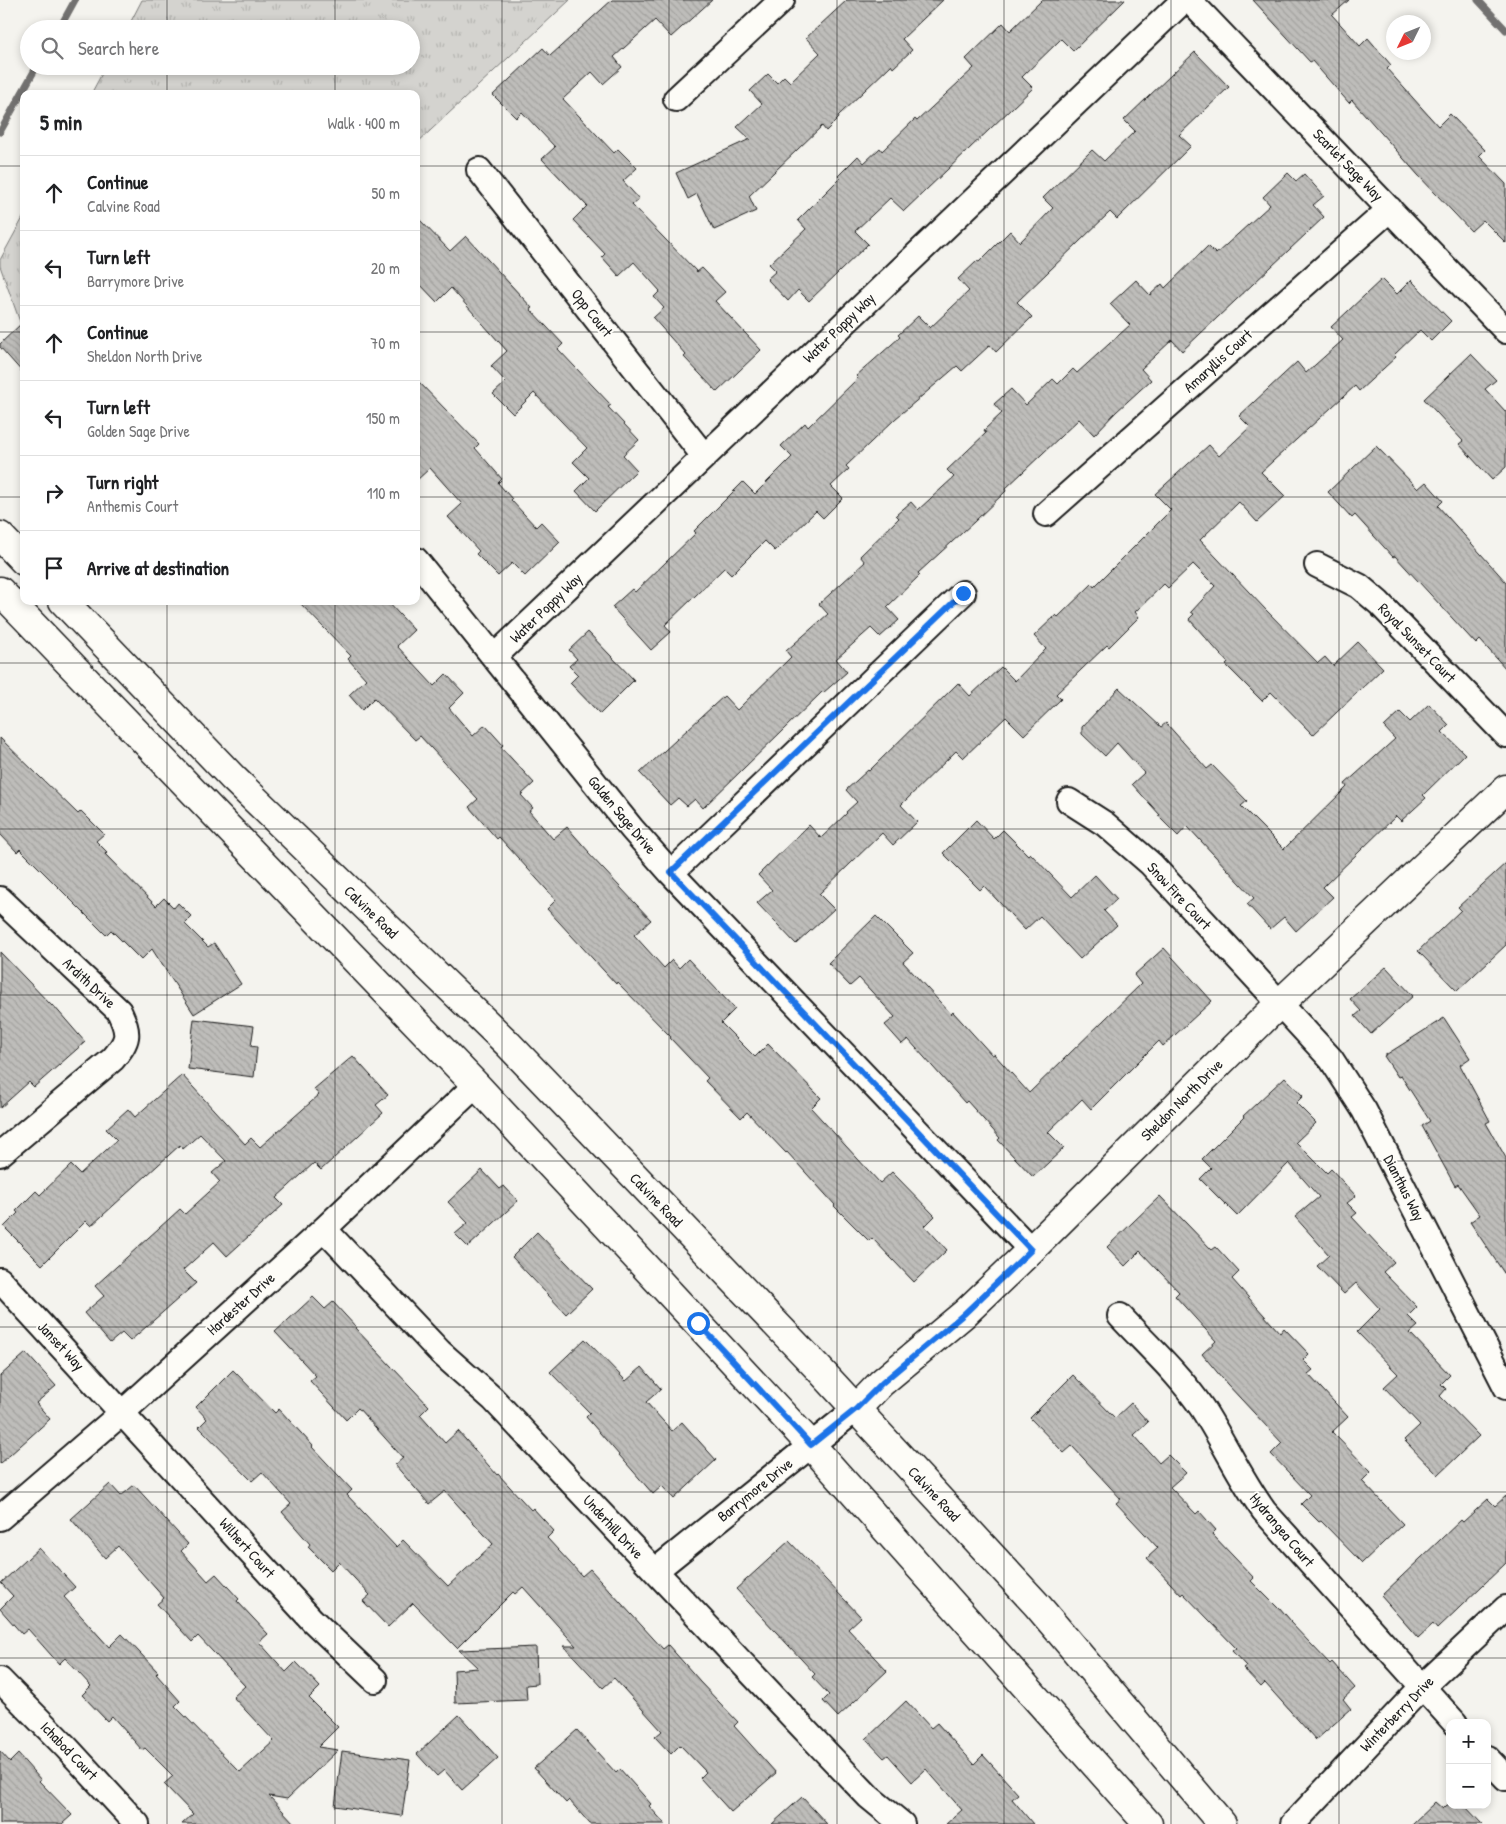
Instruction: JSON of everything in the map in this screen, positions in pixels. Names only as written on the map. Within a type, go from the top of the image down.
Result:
[{"type":"main road","points":[[0,536],[20,557]]},
{"type":"main road","points":[[0,591],[476,1085],[811,1445],[1148,1824]]},
{"type":"main road","name":"Calvine Road","points":[[67,605],[233,778],[508,1044],[856,1409],[1037,1605],[1222,1824]]},
{"type":"main road","name":"Sheldon North Drive","points":[[856,1409],[882,1383],[964,1314],[1279,1004],[1506,789]]},
{"type":"street","points":[[676,99],[782,0]]},
{"type":"street","name":"Water Poppy Way","points":[[494,657],[1184,0]]},
{"type":"street","name":"Scarlet Sage Way","points":[[1189,0],[1506,331]]},
{"type":"street","name":"Opp Court","points":[[479,170],[704,456]]},
{"type":"street","name":"Amaryllis Court","points":[[1046,514],[1390,209]]},
{"type":"street","name":"Golden Sage Drive","points":[[420,565],[632,829],[1031,1250]]},
{"type":"street","name":"Royal Sunset Court","points":[[1317,565],[1359,586],[1379,603],[1506,735]]},
{"type":"street","points":[[671,872],[963,593]]},
{"type":"street","name":"Snow Fire Court","points":[[1069,801],[1105,824],[1151,864],[1279,1004]]},
{"type":"street","name":"Ardith Drive","points":[[0,898],[119,1011],[127,1029],[125,1044],[113,1059],[0,1154]]},
{"type":"street","name":"Dianthus Way","points":[[1279,1004],[1331,1059],[1364,1110],[1506,1387]]},
{"type":"street","name":"Hardester Drive","points":[[0,1518],[122,1412],[324,1229],[476,1085]]},
{"type":"street","name":"Underhill Drive","points":[[324,1229],[440,1352],[493,1399],[869,1797],[902,1824]]},
{"type":"street","name":"Janset Way","points":[[0,1280],[122,1412]]},
{"type":"street","name":"Hydrangea Court","points":[[1120,1316],[1185,1384],[1202,1409],[1247,1487],[1264,1511],[1451,1719]]},
{"type":"street","name":"Barrymore Drive","points":[[655,1571],[856,1409]]},
{"type":"street","name":"Wilhert Court","points":[[122,1412],[312,1620],[375,1680]]},
{"type":"street","name":"Winterberry Drive","points":[[1293,1824],[1422,1687],[1506,1608]]},
{"type":"street","name":"Ichabod Court","points":[[0,1680],[137,1824]]},
{"type":"street","points":[[1491,1762],[1506,1778]]},
{"type":"green space","points":[[142,0],[570,0],[420,140],[420,90],[93,90],[101,75],[420,75],[420,20],[132,20]]},
{"type":"green space","points":[[20,223],[20,322],[0,266],[0,260]]},
{"type":"building","points":[[612,0],[712,0],[671,37],[655,20],[614,57],[622,67],[603,84],[592,72],[563,99],[614,153],[618,149],[637,168],[623,181],[639,199],[632,205],[697,272],[702,268],[725,292],[715,301],[761,350],[717,392],[684,357],[686,355],[653,318],[664,308],[654,297],[660,291],[634,262],[619,276],[602,257],[605,254],[573,220],[587,206],[542,159],[555,147],[522,112],[516,118],[493,95],[543,48],[550,56]]},
{"type":"building","points":[[847,0],[943,0],[902,39],[912,50],[893,68],[891,65],[838,116],[839,118],[826,131],[822,126],[749,196],[756,211],[714,230],[697,194],[688,199],[676,173],[750,139],[737,127],[762,104],[750,91],[768,74],[777,83],[784,76],[790,82],[820,53],[806,38]]},
{"type":"building","points":[[1042,0],[1125,0],[1073,51],[1061,39],[1022,77],[1033,88],[904,211],[890,198],[855,231],[868,244],[809,301],[798,290],[788,301],[767,279],[776,271],[769,264],[806,229],[798,220],[840,178],[838,176],[858,156],[864,163],[880,148],[882,151],[915,119],[917,121],[974,68],[966,59],[1003,23],[1010,31]]},
{"type":"building","points":[[1253,0],[1349,0],[1332,15],[1360,46],[1368,38],[1391,65],[1387,69],[1438,126],[1450,114],[1485,150],[1479,156],[1506,184],[1506,243],[1483,220],[1471,231],[1418,175],[1352,100],[1349,103],[1312,61],[1310,62]]},
{"type":"building","points":[[1195,52],[1229,87],[1179,135],[1191,146],[1117,219],[1110,212],[1017,302],[1032,317],[996,352],[990,345],[962,371],[957,366],[895,419],[846,466],[849,469],[831,486],[843,498],[823,518],[816,511],[775,551],[765,541],[731,575],[724,568],[665,625],[671,632],[651,650],[612,607],[632,589],[635,592],[696,533],[694,531],[743,482],[755,494],[792,457],[781,446],[805,423],[808,427],[858,378],[856,376],[900,337],[898,335],[918,316],[930,328],[969,291],[958,279],[977,261],[979,262],[1010,231],[1020,242],[1053,208],[1043,198],[1092,150],[1104,161],[1135,131],[1124,120]]},
{"type":"building","points":[[1288,173],[1296,181],[1304,174],[1324,196],[1313,205],[1324,217],[1182,351],[1172,340],[1141,369],[1151,380],[1094,435],[1079,419],[1005,489],[1006,491],[974,522],[918,573],[920,575],[887,607],[899,620],[880,637],[871,628],[836,659],[847,672],[822,692],[703,808],[695,799],[687,806],[678,798],[670,805],[640,773],[724,696],[737,710],[791,657],[786,651],[828,614],[819,604],[865,562],[860,556],[899,518],[896,515],[911,502],[918,510],[954,477],[947,470],[986,433],[984,430],[1002,413],[994,404],[1011,389],[1026,405],[1053,379],[1058,384],[1073,369],[1077,373],[1130,325],[1110,304],[1136,280],[1150,295],[1162,284],[1165,288],[1208,246],[1216,254],[1270,205],[1263,197]]},
{"type":"building","points":[[420,220],[450,251],[466,236],[563,344],[558,349],[611,405],[608,407],[639,440],[623,455],[637,470],[595,511],[576,491],[589,478],[573,462],[587,448],[534,393],[513,414],[493,394],[506,382],[491,366],[507,351],[451,288],[437,302],[420,284]]},
{"type":"building","points":[[1382,279],[1397,294],[1411,280],[1451,321],[1431,341],[1420,330],[1394,355],[1396,357],[1359,391],[1355,386],[1261,472],[1285,496],[1257,522],[1239,502],[1200,540],[1318,663],[1325,657],[1333,666],[1358,642],[1383,668],[1313,735],[1271,692],[1262,701],[1226,665],[1228,663],[1189,619],[1194,614],[1191,612],[1215,586],[1193,564],[1168,588],[1164,584],[1135,612],[1139,617],[1109,647],[1107,645],[1056,694],[1061,699],[1024,735],[1006,717],[963,758],[956,751],[901,805],[917,822],[893,845],[882,833],[819,894],[834,909],[796,944],[757,903],[772,890],[758,875],[809,825],[821,838],[857,802],[846,790],[869,771],[958,683],[970,696],[1001,667],[1015,681],[1046,649],[1034,636],[1056,615],[1058,617],[1092,584],[1094,587],[1171,510],[1155,494],[1209,445],[1219,456],[1250,427],[1239,416],[1297,362],[1306,373],[1343,340],[1331,327]]},
{"type":"building","points":[[20,325],[20,370],[0,347],[0,344]]},
{"type":"building","points":[[1471,354],[1496,380],[1485,389],[1506,412],[1506,467],[1492,480],[1459,444],[1463,441],[1424,399]]},
{"type":"building","points":[[420,383],[479,444],[475,448],[502,479],[498,483],[511,500],[536,527],[541,522],[560,542],[525,576],[512,563],[498,576],[476,554],[479,551],[448,517],[462,504],[430,468],[420,477]]},
{"type":"building","points":[[1376,446],[1418,489],[1426,482],[1443,501],[1438,506],[1506,582],[1506,669],[1480,640],[1476,644],[1395,556],[1393,557],[1355,515],[1352,518],[1328,492]]},
{"type":"building","points":[[302,605],[391,605],[414,630],[397,646],[434,686],[446,674],[464,693],[449,708],[473,736],[485,725],[503,745],[501,747],[534,783],[521,795],[533,808],[529,811],[553,839],[567,827],[588,853],[651,920],[634,935],[664,968],[672,960],[679,968],[688,959],[735,1009],[721,1023],[755,1057],[768,1044],[821,1098],[811,1108],[880,1183],[892,1172],[935,1216],[925,1226],[947,1250],[914,1282],[872,1238],[869,1241],[834,1206],[787,1152],[747,1112],[741,1118],[705,1081],[708,1078],[671,1037],[617,982],[616,984],[547,909],[556,900],[469,807],[478,799],[420,736],[415,740],[374,698],[362,710],[349,695],[366,679],[348,659],[351,656]]},
{"type":"building","points":[[588,632],[634,680],[600,714],[570,683],[578,675],[569,666],[577,659],[569,650]]},
{"type":"building","points":[[1119,688],[1161,727],[1166,723],[1207,769],[1212,765],[1247,801],[1241,806],[1284,849],[1347,787],[1345,784],[1395,739],[1384,727],[1400,712],[1410,722],[1429,704],[1449,725],[1442,732],[1465,754],[1423,795],[1426,798],[1401,821],[1396,816],[1323,887],[1333,897],[1296,931],[1284,917],[1270,929],[1247,904],[1254,898],[1187,826],[1178,836],[1158,816],[1160,815],[1132,784],[1144,773],[1117,743],[1105,756],[1082,734],[1082,727]]},
{"type":"building","points":[[0,738],[78,814],[81,811],[104,834],[96,841],[107,852],[105,854],[156,906],[164,898],[174,908],[178,903],[192,917],[185,924],[208,947],[214,943],[241,984],[194,1014],[152,949],[141,960],[111,930],[106,935],[20,849],[17,852],[0,834]]},
{"type":"building","points":[[976,820],[994,839],[1003,830],[1028,855],[1030,853],[1072,897],[1095,875],[1117,899],[1104,911],[1117,925],[1080,959],[1040,916],[1025,930],[984,886],[980,890],[943,853]]},
{"type":"building","points":[[1506,863],[1506,945],[1457,991],[1418,951],[1461,910],[1458,907]]},
{"type":"building","points":[[876,916],[913,953],[903,962],[951,1014],[953,1012],[992,1055],[994,1054],[1029,1093],[1141,984],[1134,975],[1164,948],[1212,1001],[1163,1046],[1159,1041],[1091,1109],[1082,1099],[1048,1132],[1064,1148],[1033,1177],[998,1140],[1000,1138],[967,1101],[965,1103],[908,1039],[902,1044],[885,1025],[895,1017],[859,978],[850,986],[828,963]]},
{"type":"building","points":[[0,952],[53,1005],[85,1042],[34,1087],[29,1082],[0,1108]]},
{"type":"building","points":[[1386,967],[1413,996],[1371,1034],[1355,1016],[1361,1011],[1350,999]]},
{"type":"building","points":[[1444,1018],[1470,1058],[1460,1065],[1490,1121],[1486,1123],[1506,1158],[1506,1276],[1470,1222],[1480,1215],[1458,1184],[1455,1186],[1422,1126],[1430,1121],[1401,1076],[1398,1077],[1384,1056]]},
{"type":"building","points":[[194,1019],[254,1026],[251,1046],[257,1047],[254,1077],[188,1069]]},
{"type":"building","points":[[353,1056],[388,1095],[376,1105],[383,1113],[321,1170],[314,1163],[276,1198],[283,1205],[227,1256],[214,1242],[183,1270],[196,1283],[130,1341],[122,1333],[110,1343],[84,1313],[104,1296],[95,1286],[180,1209],[185,1214],[220,1182],[212,1173],[226,1161],[200,1134],[183,1149],[180,1145],[91,1226],[86,1221],[42,1265],[4,1227],[18,1213],[16,1211],[36,1191],[40,1195],[71,1165],[80,1174],[117,1140],[106,1129],[128,1109],[135,1117],[182,1075],[245,1144],[251,1138],[260,1147],[319,1095],[314,1089]]},
{"type":"building","points":[[1285,1077],[1303,1096],[1296,1103],[1316,1123],[1296,1142],[1327,1173],[1331,1169],[1356,1196],[1347,1203],[1357,1213],[1352,1217],[1394,1262],[1383,1272],[1417,1307],[1408,1316],[1418,1326],[1410,1333],[1450,1375],[1441,1384],[1446,1389],[1440,1396],[1479,1436],[1438,1475],[1404,1440],[1420,1425],[1384,1387],[1398,1374],[1357,1332],[1380,1309],[1356,1283],[1344,1294],[1317,1266],[1329,1255],[1295,1217],[1319,1197],[1289,1163],[1237,1216],[1200,1179],[1211,1168],[1202,1159],[1243,1116]]},
{"type":"building","points":[[482,1170],[500,1189],[504,1186],[518,1201],[468,1247],[455,1234],[468,1223],[448,1202]]},
{"type":"building","points":[[1160,1196],[1212,1250],[1216,1247],[1239,1272],[1232,1279],[1280,1333],[1284,1328],[1309,1354],[1303,1360],[1313,1370],[1308,1374],[1348,1417],[1332,1432],[1371,1472],[1362,1481],[1403,1524],[1362,1563],[1321,1521],[1319,1522],[1301,1504],[1310,1495],[1271,1454],[1282,1443],[1202,1354],[1216,1341],[1175,1296],[1179,1292],[1140,1251],[1125,1266],[1107,1247]]},
{"type":"building","points":[[537,1232],[592,1289],[566,1314],[512,1257]]},
{"type":"building","points":[[313,1297],[325,1309],[333,1302],[429,1406],[420,1415],[445,1443],[458,1431],[497,1475],[531,1510],[533,1508],[554,1531],[547,1538],[582,1576],[590,1569],[663,1649],[668,1645],[738,1722],[734,1726],[776,1773],[731,1812],[700,1778],[706,1772],[680,1745],[671,1754],[655,1737],[662,1731],[614,1678],[603,1688],[564,1646],[576,1646],[523,1587],[515,1594],[513,1592],[457,1648],[413,1603],[388,1627],[363,1601],[370,1595],[339,1562],[331,1570],[308,1547],[310,1544],[282,1512],[291,1504],[262,1472],[252,1481],[199,1427],[207,1419],[196,1407],[233,1370],[275,1413],[279,1409],[352,1490],[347,1495],[396,1547],[403,1540],[448,1586],[493,1544],[445,1491],[429,1504],[395,1465],[403,1458],[358,1408],[346,1420],[310,1381],[316,1376],[275,1332]]},
{"type":"building","points":[[585,1339],[626,1381],[642,1367],[661,1389],[646,1402],[672,1431],[682,1422],[716,1460],[674,1499],[662,1486],[653,1494],[586,1417],[590,1413],[550,1372]]},
{"type":"building","points":[[26,1353],[56,1386],[36,1403],[50,1419],[0,1464],[0,1376]]},
{"type":"building","points":[[1073,1375],[1115,1418],[1131,1403],[1148,1422],[1134,1435],[1159,1463],[1168,1455],[1186,1473],[1170,1487],[1196,1514],[1199,1511],[1216,1530],[1212,1534],[1254,1578],[1251,1581],[1279,1607],[1290,1622],[1330,1664],[1332,1662],[1355,1688],[1343,1699],[1351,1709],[1316,1740],[1265,1683],[1261,1687],[1243,1668],[1246,1666],[1232,1651],[1236,1648],[1183,1593],[1181,1595],[1147,1558],[1158,1548],[1116,1503],[1121,1499],[1072,1446],[1064,1453],[1030,1418]]},
{"type":"building","points":[[110,1484],[121,1496],[134,1485],[188,1544],[181,1551],[208,1581],[216,1574],[239,1599],[237,1601],[268,1634],[259,1642],[286,1672],[296,1662],[320,1687],[309,1698],[338,1727],[318,1747],[338,1750],[287,1799],[269,1796],[295,1824],[182,1824],[193,1814],[164,1784],[173,1776],[145,1748],[142,1750],[112,1716],[107,1721],[82,1695],[91,1686],[65,1658],[59,1664],[28,1629],[22,1634],[0,1609],[13,1596],[1,1583],[39,1548],[75,1587],[64,1597],[109,1647],[122,1634],[158,1672],[156,1674],[180,1701],[175,1706],[240,1772],[274,1741],[233,1697],[245,1686],[198,1636],[192,1642],[157,1604],[164,1598],[118,1546],[105,1558],[71,1519]]},
{"type":"building","points":[[1506,1496],[1506,1563],[1437,1629],[1433,1624],[1418,1638],[1381,1596],[1461,1520],[1463,1522],[1488,1499],[1495,1506]]},
{"type":"building","points":[[789,1541],[861,1617],[848,1629],[887,1671],[838,1717],[823,1701],[829,1695],[812,1677],[815,1674],[736,1589]]},
{"type":"building","points":[[536,1647],[537,1684],[526,1685],[527,1700],[455,1703],[454,1670],[478,1668],[459,1650]]},
{"type":"building","points":[[906,1701],[931,1728],[937,1723],[974,1764],[983,1755],[1018,1794],[1012,1799],[1033,1824],[946,1824],[962,1810],[926,1769],[912,1782],[888,1755],[884,1758],[866,1739]]},
{"type":"building","points":[[459,1715],[498,1758],[462,1790],[444,1770],[437,1776],[417,1754]]},
{"type":"building","points":[[577,1730],[616,1773],[620,1769],[651,1804],[649,1806],[665,1824],[590,1824],[569,1800],[566,1803],[534,1768]]},
{"type":"building","points":[[0,1751],[10,1762],[18,1754],[41,1780],[39,1781],[72,1815],[62,1824],[0,1824]]},
{"type":"building","points":[[342,1751],[410,1760],[402,1816],[335,1806]]},
{"type":"building","points":[[802,1797],[827,1824],[772,1824]]},
{"type":"building","points":[[1435,1802],[1443,1809],[1446,1806],[1446,1809],[1468,1809],[1482,1824],[1412,1824]]},
{"type":"waterway","points":[[64,20],[75,0]]},
{"type":"waterway","points":[[1478,0],[1506,30]]},
{"type":"waterway","points":[[24,90],[32,75]]},
{"type":"waterway","points":[[0,132],[20,96]]},
{"type":"route","points":[[698,1323],[811,1445],[856,1409],[882,1383],[964,1314],[1031,1250],[671,872],[963,593]]}]
